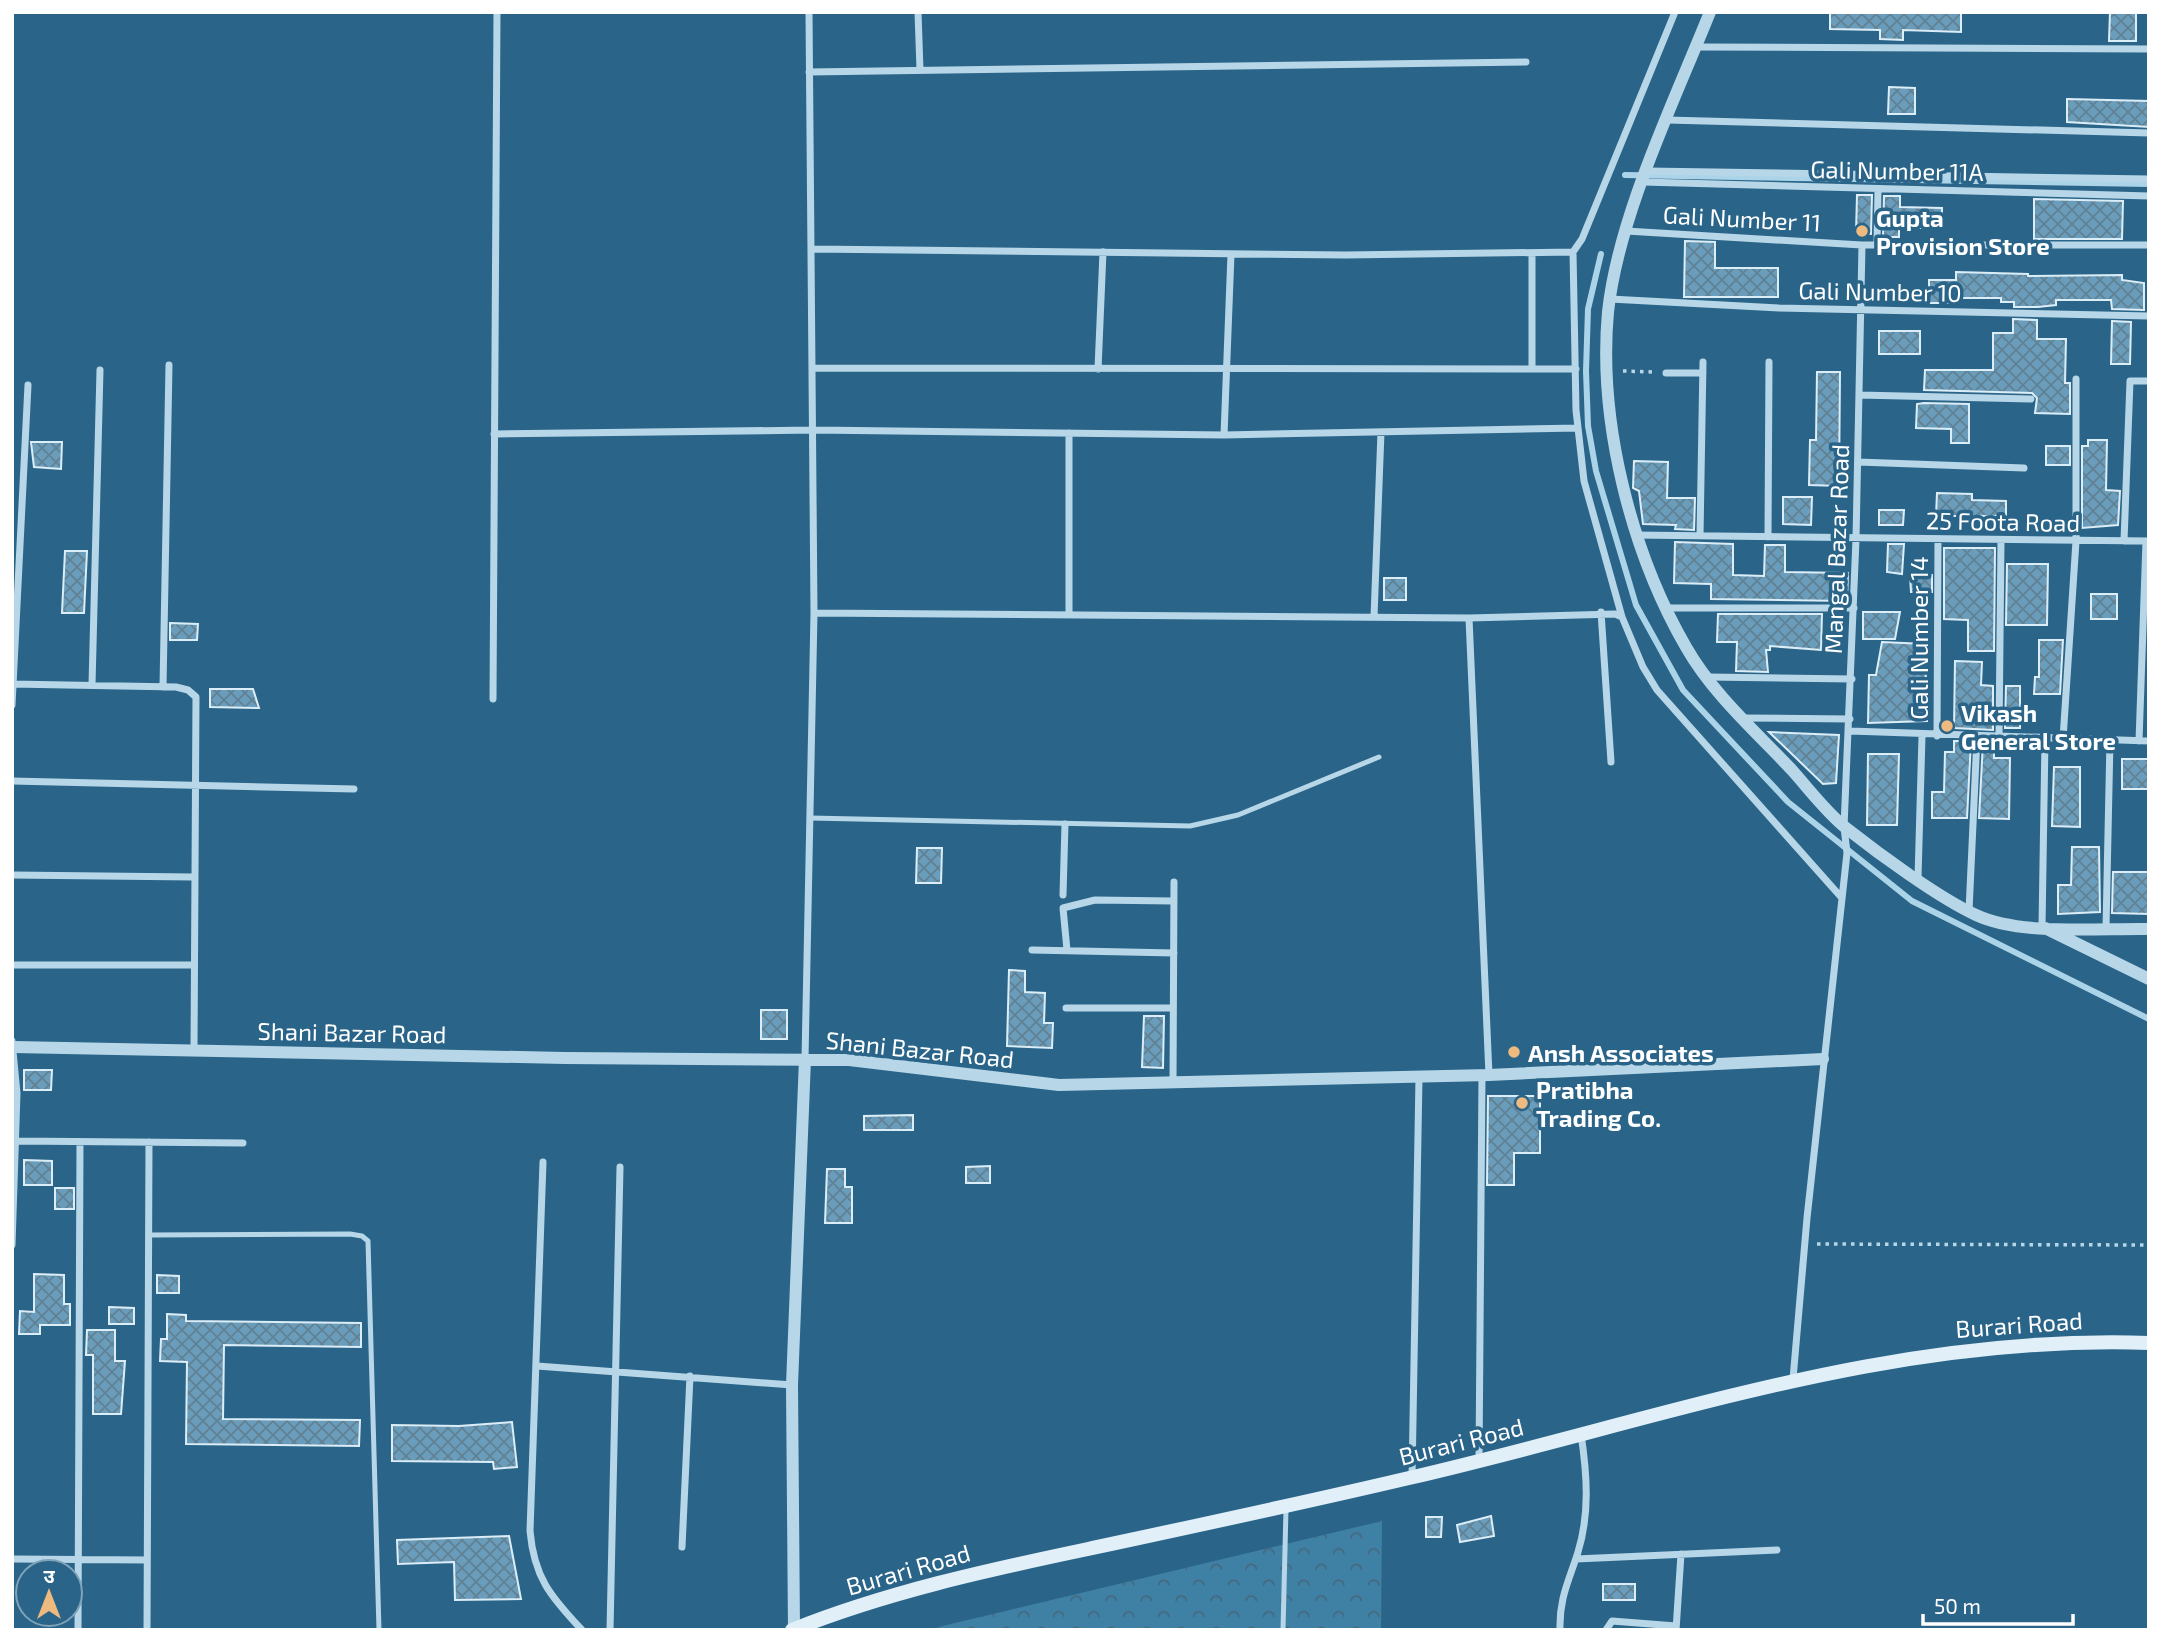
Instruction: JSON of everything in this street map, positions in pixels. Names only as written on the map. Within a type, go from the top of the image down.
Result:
[{"type":"main road","name":"Burari Road","points":[[793,1629],[865,1604],[969,1575],[1412,1478],[1793,1379],[1964,1349],[2044,1342],[2149,1343]]},
{"type":"street","points":[[493,699],[497,12]]},
{"type":"street","points":[[793,1629],[792,1385],[805,1059],[814,613],[814,368],[808,12]]},
{"type":"street","points":[[918,12],[920,70]]},
{"type":"street","points":[[1675,12],[1582,239],[1573,252],[1578,428],[1584,481],[1622,617],[1643,667],[1657,690],[1841,897]]},
{"type":"street","points":[[1710,12],[1645,176],[1626,231],[1610,299],[1609,370],[1616,456],[1636,535],[1685,647],[1743,718],[1844,827],[1969,911],[1994,920],[2042,927],[2149,929]]},
{"type":"street","points":[[1696,47],[2149,48]]},
{"type":"street","points":[[810,72],[1527,62]]},
{"type":"street","points":[[1667,120],[2149,133]]},
{"type":"street","points":[[1645,176],[2149,179]]},
{"type":"street","name":"Gali Number 11A","points":[[1645,176],[1878,190],[2149,196]]},
{"type":"street","points":[[1877,244],[1878,190]]},
{"type":"street","name":"Gali Number 11","points":[[1626,231],[1862,244],[2149,245]]},
{"type":"street","name":"Mangal Bazar Road","points":[[1793,1379],[1823,1059],[1847,853],[1844,827],[1852,679],[1862,244]]},
{"type":"street","points":[[812,249],[1231,254],[1573,252]]},
{"type":"street","points":[[1098,369],[1102,252]]},
{"type":"street","points":[[1532,253],[1532,369]]},
{"type":"street","points":[[1224,435],[1231,254]]},
{"type":"street","name":"Gali Number 10","points":[[1610,299],[1779,308],[2149,316]]},
{"type":"street","points":[[1700,536],[1703,362]]},
{"type":"street","points":[[1768,537],[1769,362]]},
{"type":"street","points":[[163,687],[169,365]]},
{"type":"street","points":[[814,368],[1576,369]]},
{"type":"street","points":[[92,685],[100,370]]},
{"type":"street","points":[[1666,373],[1703,373]]},
{"type":"street","points":[[2063,739],[2076,541],[2076,379]]},
{"type":"street","points":[[2124,541],[2130,381],[2149,381]]},
{"type":"street","points":[[12,705],[29,385]]},
{"type":"street","points":[[1859,395],[2031,399]]},
{"type":"street","points":[[494,434],[814,430],[1224,435],[1578,428]]},
{"type":"street","points":[[1374,617],[1381,432]]},
{"type":"street","points":[[1069,433],[1069,614]]},
{"type":"street","points":[[1858,462],[2024,468]]},
{"type":"street","name":"25 Foota Road","points":[[1636,535],[2148,541]]},
{"type":"street","name":"Gali Number 14","points":[[1937,736],[1938,540]]},
{"type":"street","points":[[1999,738],[2001,540]]},
{"type":"street","points":[[2139,741],[2148,541]]},
{"type":"street","points":[[1668,608],[1854,608]]},
{"type":"street","points":[[814,613],[1469,618],[1601,612],[1622,617]]},
{"type":"street","points":[[1601,612],[1611,762]]},
{"type":"street","points":[[1469,618],[1486,1075],[1479,1461]]},
{"type":"street","points":[[1707,677],[1852,679]]},
{"type":"street","points":[[13,684],[163,687],[188,690],[196,697],[194,1049]]},
{"type":"street","points":[[1743,718],[1850,719]]},
{"type":"street","points":[[1850,731],[1922,736],[2149,741]]},
{"type":"street","points":[[1918,878],[1922,736]]},
{"type":"street","points":[[1969,911],[1977,737]]},
{"type":"street","points":[[2042,927],[2045,739]]},
{"type":"street","points":[[2106,928],[2110,740]]},
{"type":"street","points":[[12,781],[354,789]]},
{"type":"street","points":[[1063,895],[1065,824]]},
{"type":"street","points":[[12,875],[193,877]]},
{"type":"street","points":[[1173,1083],[1174,882]]},
{"type":"street","points":[[1067,950],[1063,908],[1095,900],[1173,901]]},
{"type":"street","points":[[2042,927],[2149,979]]},
{"type":"street","points":[[1032,950],[1174,953]]},
{"type":"street","points":[[12,965],[193,965]]},
{"type":"street","points":[[1066,1008],[1173,1008]]},
{"type":"street","points":[[12,1041],[17,1141],[12,1245]]},
{"type":"street","name":"Shani Bazar Road","points":[[12,1047],[565,1058],[849,1059],[1059,1085],[1486,1075],[1823,1059]]},
{"type":"street","points":[[1412,1478],[1419,1077]]},
{"type":"street","points":[[17,1141],[243,1143]]},
{"type":"street","points":[[79,1558],[80,1142]]},
{"type":"street","points":[[148,1630],[149,1142]]},
{"type":"street","points":[[543,1162],[530,1531],[532,1555],[544,1586],[582,1630]]},
{"type":"street","points":[[610,1630],[620,1167]]},
{"type":"street","points":[[537,1366],[792,1385]]},
{"type":"street","points":[[682,1546],[690,1376]]},
{"type":"street","points":[[1560,1630],[1563,1591],[1576,1559],[1587,1489],[1581,1434]]},
{"type":"street","points":[[1576,1559],[1777,1550]]},
{"type":"street","points":[[1606,1630],[1612,1621],[1676,1628],[1681,1554]]},
{"type":"street","points":[[84,1560],[147,1560]]},
{"type":"lane","points":[[810,818],[1190,826],[1238,815],[1380,757]]},
{"type":"lane","points":[[148,1235],[350,1234],[368,1241],[379,1630]]},
{"type":"lane","points":[[1283,1630],[1286,1506]]},
{"type":"path","points":[[1609,370],[1666,373]]},
{"type":"path","points":[[1805,1244],[2149,1245]]},
{"type":"green space","points":[[1382,1521],[1381,1630],[926,1630]]},
{"type":"building","points":[[1830,12],[1961,12],[1961,32],[1903,30],[1903,40],[1880,39],[1880,30],[1830,29]]},
{"type":"building","points":[[2110,12],[2136,12],[2136,41],[2109,41]]},
{"type":"building","points":[[1889,87],[1915,88],[1915,114],[1888,114]]},
{"type":"building","points":[[2067,99],[2149,101],[2149,127],[2067,122]]},
{"type":"building","points":[[1857,195],[1872,195],[1871,234],[1856,233]]},
{"type":"building","points":[[1884,196],[1900,196],[1900,207],[1942,208],[1942,228],[1899,228],[1899,237],[1883,237]]},
{"type":"building","points":[[2034,199],[2123,201],[2122,239],[2034,239]]},
{"type":"building","points":[[1685,241],[1715,242],[1715,268],[1778,268],[1778,297],[1684,297]]},
{"type":"building","points":[[1956,272],[2028,276],[2122,275],[2122,280],[2144,283],[2144,310],[2112,309],[2111,300],[2056,300],[2056,305],[2038,307],[2014,307],[2014,302],[2001,302],[2001,298],[1953,298],[1953,303],[1929,303],[1929,280],[1956,280]]},
{"type":"building","points":[[2013,319],[2037,320],[2037,339],[2066,339],[2065,383],[2070,383],[2070,414],[2035,413],[2037,398],[2032,393],[1924,390],[1925,370],[1993,370],[1993,333],[2013,333]]},
{"type":"building","points":[[2112,321],[2131,322],[2130,364],[2111,364]]},
{"type":"building","points":[[1879,331],[1920,331],[1920,354],[1879,354]]},
{"type":"building","points":[[1817,372],[1840,372],[1839,486],[1809,485],[1810,440],[1816,440]]},
{"type":"building","points":[[1917,404],[1969,404],[1969,443],[1951,443],[1951,429],[1916,428]]},
{"type":"building","points":[[2088,440],[2107,440],[2106,490],[2120,491],[2118,525],[2082,528],[2082,446],[2088,446]]},
{"type":"building","points":[[31,442],[62,442],[61,469],[34,467]]},
{"type":"building","points":[[2046,446],[2070,446],[2070,465],[2046,465]]},
{"type":"building","points":[[1634,461],[1668,462],[1667,498],[1695,498],[1694,530],[1675,529],[1676,525],[1643,524],[1639,491],[1633,488]]},
{"type":"building","points":[[1937,493],[1972,494],[1972,500],[2006,501],[2006,516],[1936,516]]},
{"type":"building","points":[[1783,497],[1812,497],[1811,525],[1783,524]]},
{"type":"building","points":[[1879,510],[1904,510],[1903,525],[1879,525]]},
{"type":"building","points":[[1675,542],[1733,544],[1733,575],[1764,576],[1765,545],[1785,545],[1785,572],[1848,573],[1847,601],[1711,599],[1711,584],[1674,583]]},
{"type":"building","points":[[1888,544],[1904,544],[1902,574],[1887,572]]},
{"type":"building","points":[[1944,548],[1995,548],[1994,651],[1968,651],[1968,620],[1944,619]]},
{"type":"building","points":[[65,551],[87,551],[84,613],[62,613]]},
{"type":"building","points":[[2007,564],[2048,564],[2047,625],[2006,625]]},
{"type":"building","points":[[1910,575],[1932,575],[1932,592],[1911,592]]},
{"type":"building","points":[[1384,578],[1406,578],[1406,600],[1384,600]]},
{"type":"building","points":[[2091,594],[2117,594],[2117,619],[2091,619]]},
{"type":"building","points":[[1863,612],[1900,612],[1895,639],[1863,639]]},
{"type":"building","points":[[1718,614],[1822,614],[1821,650],[1770,646],[1770,650],[1766,650],[1768,672],[1736,671],[1737,642],[1717,642]]},
{"type":"building","points":[[170,623],[198,624],[197,640],[170,640]]},
{"type":"building","points":[[2039,640],[2063,640],[2060,694],[2034,694],[2035,677],[2039,677]]},
{"type":"building","points":[[1882,642],[1925,644],[1927,721],[1868,723],[1869,675],[1876,675]]},
{"type":"building","points":[[1955,661],[1982,662],[1981,685],[1993,686],[1993,730],[1954,728]]},
{"type":"building","points":[[2006,686],[2020,686],[2020,728],[2005,728]]},
{"type":"building","points":[[210,689],[253,689],[259,708],[210,707]]},
{"type":"building","points":[[1769,732],[1839,735],[1836,783],[1823,784]]},
{"type":"building","points":[[1954,741],[1971,741],[1967,818],[1932,818],[1932,792],[1944,792],[1945,752],[1954,752]]},
{"type":"building","points":[[1983,742],[1994,742],[1994,758],[2010,758],[2009,819],[1979,818]]},
{"type":"building","points":[[1868,754],[1899,754],[1897,825],[1867,825]]},
{"type":"building","points":[[2122,759],[2149,759],[2149,789],[2122,789]]},
{"type":"building","points":[[2054,767],[2080,767],[2080,827],[2052,826]]},
{"type":"building","points":[[2072,847],[2099,847],[2100,912],[2058,914],[2058,885],[2071,885]]},
{"type":"building","points":[[917,848],[942,848],[941,883],[916,883]]},
{"type":"building","points":[[2113,872],[2149,872],[2149,914],[2112,913]]},
{"type":"building","points":[[1009,970],[1025,971],[1025,992],[1045,993],[1044,1023],[1053,1023],[1052,1048],[1007,1046]]},
{"type":"building","points":[[761,1010],[787,1010],[787,1039],[761,1039]]},
{"type":"building","points":[[1144,1016],[1164,1016],[1163,1068],[1142,1067]]},
{"type":"building","points":[[24,1070],[52,1070],[51,1090],[24,1090]]},
{"type":"building","points":[[1488,1096],[1540,1096],[1540,1153],[1514,1153],[1514,1185],[1487,1185]]},
{"type":"building","points":[[913,1115],[913,1130],[864,1130],[864,1116]]},
{"type":"building","points":[[24,1160],[52,1161],[52,1185],[24,1185]]},
{"type":"building","points":[[990,1166],[990,1183],[966,1183],[966,1167]]},
{"type":"building","points":[[827,1169],[845,1169],[845,1187],[852,1187],[852,1223],[825,1223]]},
{"type":"building","points":[[55,1188],[74,1188],[74,1209],[55,1209]]},
{"type":"building","points":[[34,1274],[64,1275],[64,1304],[70,1304],[70,1325],[40,1325],[40,1334],[19,1334],[20,1311],[34,1312]]},
{"type":"building","points":[[157,1275],[179,1276],[179,1293],[157,1293]]},
{"type":"building","points":[[109,1307],[134,1308],[134,1324],[109,1324]]},
{"type":"building","points":[[167,1314],[186,1315],[186,1321],[361,1323],[361,1347],[224,1345],[223,1419],[360,1420],[359,1446],[186,1444],[187,1362],[160,1361],[161,1339],[167,1339]]},
{"type":"building","points":[[87,1330],[115,1330],[115,1361],[125,1361],[121,1414],[93,1414],[93,1355],[86,1355]]},
{"type":"building","points":[[512,1422],[517,1467],[494,1469],[493,1462],[392,1461],[392,1425],[459,1426]]},
{"type":"building","points":[[1491,1516],[1494,1536],[1460,1542],[1457,1525]]},
{"type":"building","points":[[1426,1517],[1442,1517],[1441,1537],[1426,1537]]},
{"type":"building","points":[[509,1536],[521,1599],[455,1600],[454,1562],[398,1564],[397,1540]]},
{"type":"building","points":[[1603,1584],[1635,1584],[1635,1600],[1603,1600]]},
{"type":"waterway","points":[[1625,175],[2149,184]]},
{"type":"waterway","points":[[1601,254],[1588,309],[1586,371],[1588,426],[1596,471],[1636,605],[1683,690],[1788,802],[1912,901],[2149,1019]]},
{"type":"place","name":"Gupta Provision Store","points":[[1862,231]]},
{"type":"place","name":"Vikash General Store","points":[[1947,726]]},
{"type":"place","name":"Ansh Associates","points":[[1514,1052]]},
{"type":"place","name":"Pratibha Trading Co.","points":[[1522,1103]]}]
